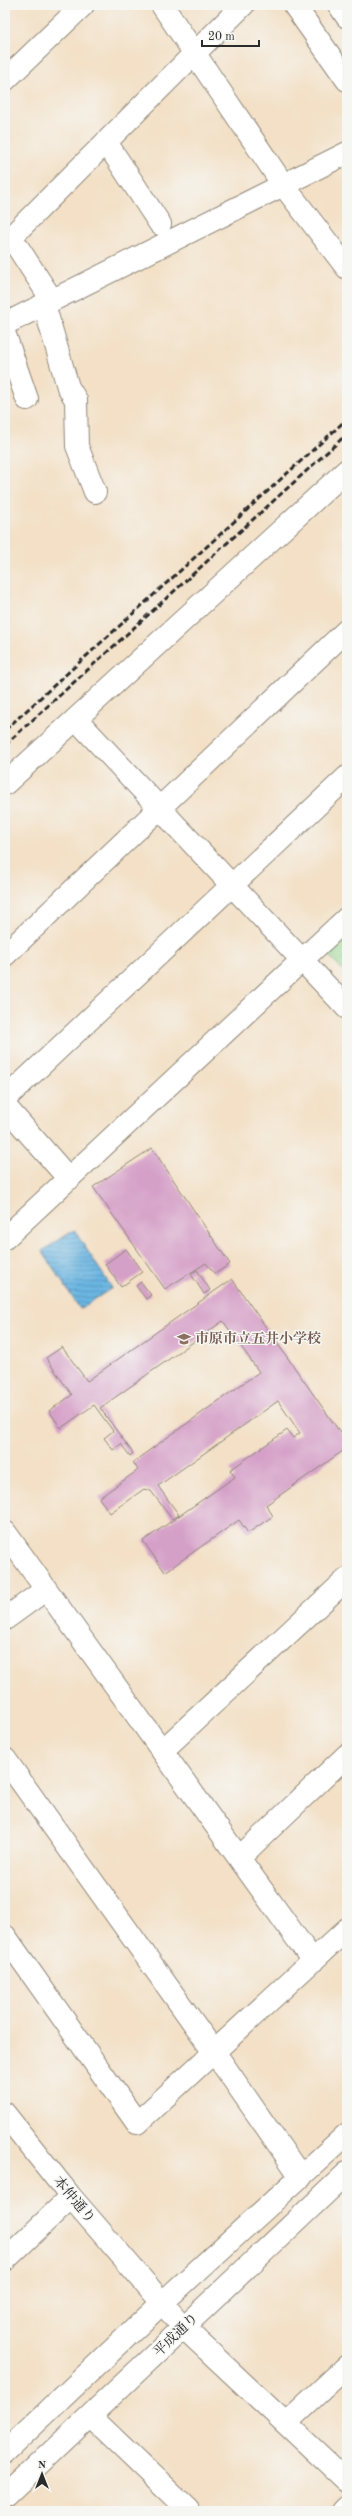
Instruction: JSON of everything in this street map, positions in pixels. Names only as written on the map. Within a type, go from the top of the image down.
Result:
[{"type":"street","points":[[5,80],[83,5]]},
{"type":"street","points":[[162,5],[194,55],[284,186],[347,268]]},
{"type":"street","points":[[95,492],[76,446],[76,400],[68,387],[48,302],[8,240],[243,5]]},
{"type":"street","points":[[294,5],[347,80]]},
{"type":"street","points":[[339,5],[347,17]]},
{"type":"street","points":[[106,142],[160,224]]},
{"type":"street","points":[[5,324],[284,186],[347,153]]},
{"type":"street","points":[[5,335],[27,399]]},
{"type":"street","points":[[5,784],[347,470]]},
{"type":"street","points":[[5,955],[347,630]]},
{"type":"street","points":[[76,719],[347,1008]]},
{"type":"street","points":[[5,1099],[231,884],[347,777]]},
{"type":"street","points":[[5,1238],[347,918]]},
{"type":"street","points":[[5,1106],[69,1179]]},
{"type":"street","points":[[5,1532],[45,1590],[163,1750],[313,1961]]},
{"type":"street","points":[[163,1750],[347,1579]]},
{"type":"street","points":[[5,1620],[45,1590]]},
{"type":"street","points":[[239,1858],[347,1755]]},
{"type":"street","points":[[5,1759],[215,2053],[301,2177]]},
{"type":"street","points":[[5,1936],[137,2123],[215,2053],[347,1929]]},
{"type":"street","name":"本仲通り","points":[[5,2114],[71,2197],[184,2328],[347,2481]]},
{"type":"street","points":[[5,2452],[162,2303],[347,2134]]},
{"type":"street","name":"平成通り","points":[[5,2496],[91,2417],[347,2173]]},
{"type":"street","points":[[5,2260],[71,2197]]},
{"type":"street","points":[[286,2423],[347,2366]]},
{"type":"street","points":[[91,2417],[187,2510]]},
{"type":"street","points":[[343,2511],[347,2507]]},
{"type":"green space","points":[[347,936],[347,975],[327,953]]},
{"type":"water","points":[[74,1230],[112,1288],[80,1309],[42,1251]]},
{"type":"building","points":[[152,1148],[230,1264],[215,1274],[206,1263],[165,1289],[93,1187]]},
{"type":"building","points":[[126,1249],[142,1272],[121,1287],[105,1264]]},
{"type":"building","points":[[197,1270],[210,1290],[204,1294],[191,1274]]},
{"type":"building","points":[[232,1279],[347,1442],[347,1448],[266,1505],[273,1516],[248,1533],[239,1520],[165,1572],[143,1541],[235,1477],[230,1470],[287,1430],[293,1438],[300,1433],[278,1401],[158,1486],[179,1515],[172,1519],[151,1491],[144,1489],[110,1513],[99,1498],[138,1470],[133,1462],[259,1372],[223,1321],[100,1408],[133,1453],[130,1456],[121,1444],[113,1450],[104,1438],[113,1431],[94,1405],[61,1428],[49,1411],[72,1395],[46,1358],[62,1347],[87,1381]]},
{"type":"building","points":[[141,1282],[151,1295],[146,1299],[136,1286]]},
{"type":"railway","points":[[5,730],[347,419]]},
{"type":"railway","points":[[5,745],[347,434]]},
{"type":"place","name":"市原市立五井小学校","points":[[184,1339]]}]
